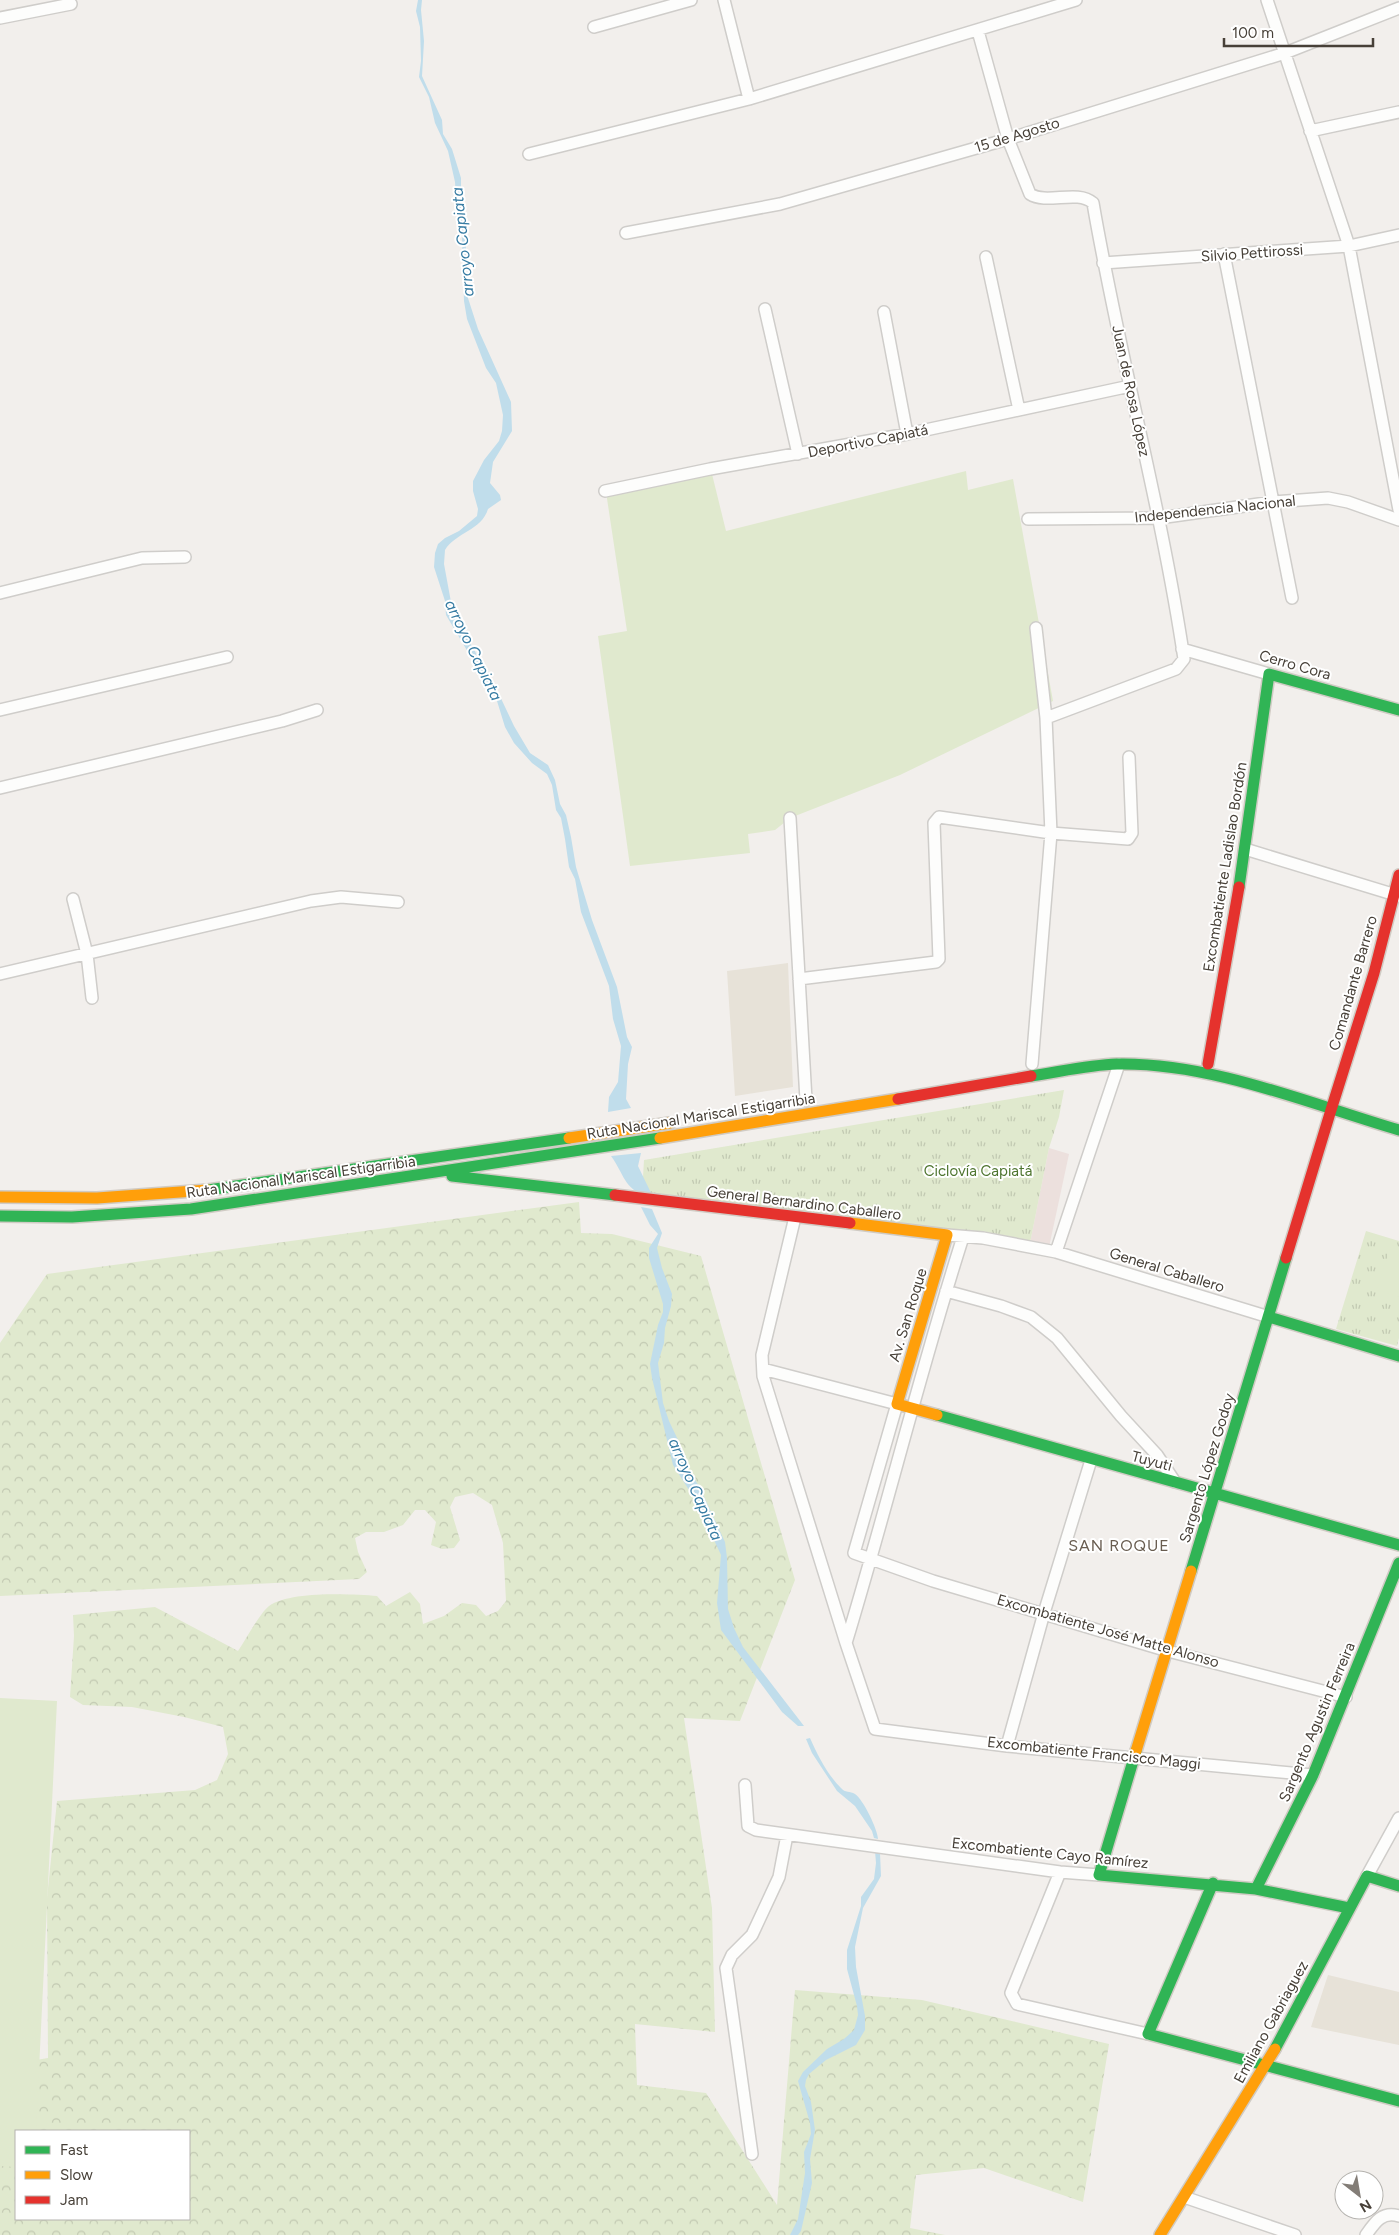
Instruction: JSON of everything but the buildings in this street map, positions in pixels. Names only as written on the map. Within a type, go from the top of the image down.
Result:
[{"type":"main road","name":"Cerro Cora","points":[[1269,674],[1399,710]]},
{"type":"main road","name":"Excombatiente Ladislao Bordón","points":[[1208,1064],[1245,849],[1269,674]]},
{"type":"main road","name":"Comandante Barrero","points":[[1335,1098],[1374,973],[1396,895],[1399,875]]},
{"type":"main road","points":[[1002,1069],[1119,1053],[1169,1056],[1208,1064],[1373,1110]]},
{"type":"main road","name":"Ruta Nacional Mariscal Estigarribia","points":[[0,1216],[27,1218],[191,1208],[599,1148],[1086,1067],[1119,1064],[1167,1067],[1204,1074],[1399,1130]]},
{"type":"main road","name":"Sargento López Godoy","points":[[1099,1875],[1335,1098]]},
{"type":"main road","name":"Ruta Nacional Mariscal Estigarribia","points":[[0,1197],[97,1198],[188,1192],[682,1121]]},
{"type":"main road","name":"General Bernardino Caballero","points":[[418,1175],[452,1176],[947,1235]]},
{"type":"main road","name":"Av. San Roque","points":[[897,1404],[947,1235]]},
{"type":"main road","points":[[1269,1317],[1399,1356]]},
{"type":"main road","name":"Tuyuti","points":[[897,1404],[1399,1546]]},
{"type":"main road","name":"Sargento Agustin Ferreira","points":[[1256,1889],[1313,1775],[1399,1563]]},
{"type":"main road","name":"Excombatiente Cayo Ramírez","points":[[1099,1875],[1213,1883],[1256,1889],[1349,1908]]},
{"type":"main road","points":[[1367,1876],[1399,1886]]},
{"type":"main road","name":"Emiliano Gabriaguez","points":[[1160,2235],[1267,2064],[1367,1876]]},
{"type":"main road","points":[[1213,1883],[1148,2034],[1267,2064],[1399,2101]]},
{"type":"street","points":[[594,27],[690,0]]},
{"type":"street","points":[[724,0],[749,99]]},
{"type":"street","points":[[529,154],[749,99],[1076,0]]},
{"type":"street","points":[[1267,0],[1349,246],[1399,510]]},
{"type":"street","points":[[0,18],[71,4]]},
{"type":"street","name":"15 de Agosto","points":[[626,232],[780,204],[1008,138],[1285,53],[1399,8]]},
{"type":"street","points":[[978,31],[1008,138]]},
{"type":"street","points":[[1310,132],[1399,112]]},
{"type":"street","name":"Juan de Rosa López","points":[[1008,138],[1030,194],[1037,197],[1084,198],[1093,203],[1103,263],[1159,518],[1182,649]]},
{"type":"street","name":"Silvio Pettirossi","points":[[1103,263],[1349,246],[1399,235]]},
{"type":"street","points":[[1224,254],[1292,598]]},
{"type":"street","points":[[986,257],[1019,410]]},
{"type":"street","points":[[765,309],[798,454]]},
{"type":"street","points":[[884,312],[907,434]]},
{"type":"street","name":"Deportivo Capiatá","points":[[605,491],[710,469],[907,434],[1130,386]]},
{"type":"street","name":"Independencia Nacional","points":[[1028,519],[1159,518],[1273,502],[1328,498],[1348,502],[1399,520]]},
{"type":"street","points":[[0,593],[142,558],[185,557]]},
{"type":"street","points":[[1032,1064],[1051,833],[1046,718],[1036,628]]},
{"type":"street","points":[[1046,718],[1176,669],[1184,658],[1182,649]]},
{"type":"street","name":"Cerro Cora","points":[[1182,649],[1269,674]]},
{"type":"street","points":[[0,710],[227,656]]},
{"type":"street","points":[[0,788],[282,722],[317,710]]},
{"type":"street","points":[[799,979],[936,962],[939,959],[934,823],[939,817],[1051,833],[1128,839],[1131,837],[1129,756]]},
{"type":"street","points":[[790,818],[806,1100]]},
{"type":"street","points":[[1245,849],[1396,895]]},
{"type":"street","points":[[0,974],[311,901],[341,897],[398,902]]},
{"type":"street","points":[[73,899],[87,954],[92,998]]},
{"type":"street","points":[[1056,1252],[1119,1064]]},
{"type":"street","points":[[795,1217],[762,1355],[763,1369],[846,1643]]},
{"type":"street","name":"General Caballero","points":[[947,1235],[983,1238],[1056,1252],[1269,1317]]},
{"type":"street","points":[[846,1643],[963,1237]]},
{"type":"street","points":[[946,1291],[1001,1306],[1031,1317],[1058,1338],[1121,1416],[1156,1455],[1175,1482]]},
{"type":"street","points":[[763,1369],[897,1404]]},
{"type":"street","name":"Excombatiente José Matte Alonso","points":[[897,1404],[854,1553],[933,1581],[1168,1651],[1346,1697]]},
{"type":"street","points":[[1008,1746],[1044,1613],[1091,1460]]},
{"type":"street","name":"Excombatiente Francisco Maggi","points":[[846,1643],[875,1729],[1008,1746],[1313,1775]]},
{"type":"street","name":"Excombatiente Cayo Ramírez","points":[[745,1785],[748,1826],[756,1830],[1060,1872],[1099,1875]]},
{"type":"street","name":"Emiliano Gabriaguez","points":[[1367,1876],[1399,1818]]},
{"type":"street","points":[[752,2154],[726,1968],[732,1955],[752,1935],[779,1877],[787,1835]]},
{"type":"street","points":[[1060,1872],[1011,1993],[1013,1999],[1017,2004],[1148,2034]]},
{"type":"street","points":[[1184,2197],[1295,2235]]},
{"type":"street","points":[[1366,2235],[1382,2216],[1388,2214],[1399,2216]]},
{"type":"shaded area","points":[[788,963],[793,1087],[735,1096],[727,971]]},
{"type":"shaded area","points":[[1049,1148],[1069,1154],[1049,1247],[1030,1243]]},
{"type":"shaded area","points":[[1328,1975],[1399,1992],[1399,2045],[1311,2027]]},
{"type":"green space","points":[[711,470],[726,531],[966,471],[968,490],[1013,479],[1053,701],[900,775],[790,818],[775,830],[748,834],[750,853],[630,866],[598,636],[627,631],[606,492]]},
{"type":"green space","name":"Ciclovía Capiatá","points":[[1064,1090],[1059,1117],[1049,1148],[1030,1243],[642,1194],[644,1160]]},
{"type":"green space","points":[[579,1202],[581,1233],[612,1234],[701,1256],[795,1580],[740,1721],[684,1718],[712,1908],[715,2032],[635,2024],[637,2085],[706,2093],[777,2205],[795,1990],[922,2000],[1109,2044],[1083,2202],[984,2168],[916,2175],[910,2228],[945,2235],[0,2235],[0,2105],[12,2064],[48,2058],[47,1898],[57,1801],[195,1790],[217,1780],[228,1754],[223,1727],[132,1707],[83,1705],[70,1697],[74,1636],[73,1615],[155,1607],[238,1651],[269,1606],[291,1598],[321,1595],[377,1596],[386,1606],[410,1592],[420,1604],[423,1624],[444,1616],[462,1603],[476,1605],[486,1616],[498,1611],[506,1601],[503,1543],[492,1505],[473,1493],[455,1497],[450,1507],[460,1540],[454,1548],[442,1549],[431,1545],[436,1522],[425,1510],[415,1510],[403,1525],[384,1532],[366,1532],[355,1538],[358,1552],[367,1572],[359,1579],[0,1596],[0,1343],[47,1274]]},
{"type":"green space","points":[[1366,1231],[1399,1241],[1399,1338],[1397,1346],[1336,1329]]},
{"type":"green space","points":[[1391,1245],[1399,1248],[1399,1297],[1377,1290]]},
{"type":"green space","points":[[0,1698],[57,1701],[36,2130],[15,2130],[15,2167],[0,2166]]},
{"type":"water","name":"arroyo Capiata","points":[[418,0],[422,0],[424,41],[422,76],[442,120],[443,134],[452,149],[461,178],[461,212],[466,245],[465,276],[467,295],[478,329],[511,402],[512,431],[493,462],[490,483],[500,495],[501,500],[488,509],[480,522],[455,539],[445,550],[444,564],[451,602],[460,625],[497,690],[514,726],[530,753],[548,765],[555,780],[560,804],[566,815],[576,867],[592,920],[617,987],[627,1037],[632,1047],[628,1064],[626,1099],[631,1108],[608,1112],[609,1097],[618,1082],[621,1046],[613,1019],[609,986],[581,912],[575,879],[569,867],[561,818],[556,810],[552,785],[547,774],[532,763],[514,743],[505,727],[497,701],[446,615],[445,601],[434,567],[438,544],[459,531],[477,516],[478,509],[473,491],[473,481],[484,460],[499,441],[503,415],[496,383],[486,368],[467,319],[464,301],[462,236],[457,214],[455,182],[448,151],[435,123],[429,97],[419,77],[421,61],[420,27],[416,11]]},
{"type":"water","points":[[641,1153],[638,1166],[653,1197],[643,1195],[631,1187],[611,1156]]},
{"type":"water","name":"arroyo Capiata","points":[[641,1207],[652,1209],[662,1233],[657,1248],[672,1294],[664,1343],[658,1363],[663,1403],[679,1442],[684,1464],[699,1486],[725,1542],[728,1609],[734,1628],[743,1647],[804,1726],[798,1726],[782,1712],[721,1630],[717,1603],[721,1555],[696,1501],[673,1465],[652,1378],[650,1364],[658,1325],[663,1312],[663,1304],[649,1258],[649,1248],[658,1234],[650,1225]]},
{"type":"water","points":[[810,1738],[831,1777],[844,1791],[855,1794],[862,1802],[873,1822],[878,1839],[874,1838],[872,1831],[855,1806],[837,1791],[812,1753],[806,1739]]},
{"type":"water","points":[[875,1851],[880,1853],[881,1876],[863,1908],[855,1947],[856,1967],[865,2016],[865,2030],[856,2045],[826,2060],[809,2074],[806,2080],[805,2086],[811,2102],[815,2130],[810,2159],[812,2183],[801,2231],[798,2235],[790,2235],[798,2219],[805,2173],[804,2152],[811,2134],[810,2123],[798,2081],[803,2072],[827,2049],[844,2039],[854,2030],[858,2015],[847,1969],[847,1950],[861,1906],[861,1897],[874,1879]]},
{"type":"traffic: fast","points":[[1239,887],[1269,674],[1399,710]]},
{"type":"traffic: fast","points":[[1031,1076],[1084,1067],[1117,1064],[1152,1065],[1188,1070],[1260,1086],[1399,1130]]},
{"type":"traffic: fast","points":[[208,1190],[569,1138]]},
{"type":"traffic: fast","points":[[0,1216],[72,1217],[191,1209],[660,1138]]},
{"type":"traffic: fast","points":[[452,1176],[615,1195]]},
{"type":"traffic: fast","points":[[1191,1571],[1286,1258]]},
{"type":"traffic: fast","points":[[1269,1317],[1399,1356]]},
{"type":"traffic: fast","points":[[937,1415],[1399,1545]]},
{"type":"traffic: fast","points":[[1256,1889],[1313,1775],[1399,1563]]},
{"type":"traffic: fast","points":[[1136,1751],[1099,1875],[1256,1889],[1349,1908]]},
{"type":"traffic: fast","points":[[1275,2049],[1367,1876],[1399,1886]]},
{"type":"traffic: fast","points":[[1213,1883],[1148,2034],[1399,2101]]},
{"type":"traffic: slow","points":[[660,1138],[898,1099]]},
{"type":"traffic: slow","points":[[569,1138],[670,1123]]},
{"type":"traffic: slow","points":[[0,1197],[97,1198],[208,1190]]},
{"type":"traffic: slow","points":[[850,1223],[947,1235],[897,1404],[937,1415]]},
{"type":"traffic: slow","points":[[1136,1751],[1191,1571]]},
{"type":"traffic: slow","points":[[1160,2235],[1275,2049]]},
{"type":"traffic: jam","points":[[1331,1110],[1374,973],[1399,875]]},
{"type":"traffic: jam","points":[[1208,1064],[1239,887]]},
{"type":"traffic: jam","points":[[898,1099],[1031,1076]]},
{"type":"traffic: jam","points":[[1286,1258],[1331,1110]]},
{"type":"traffic: jam","points":[[615,1195],[850,1223]]},
{"type":"district","name":"SAN ROQUE","points":[[1119,1545]]}]
